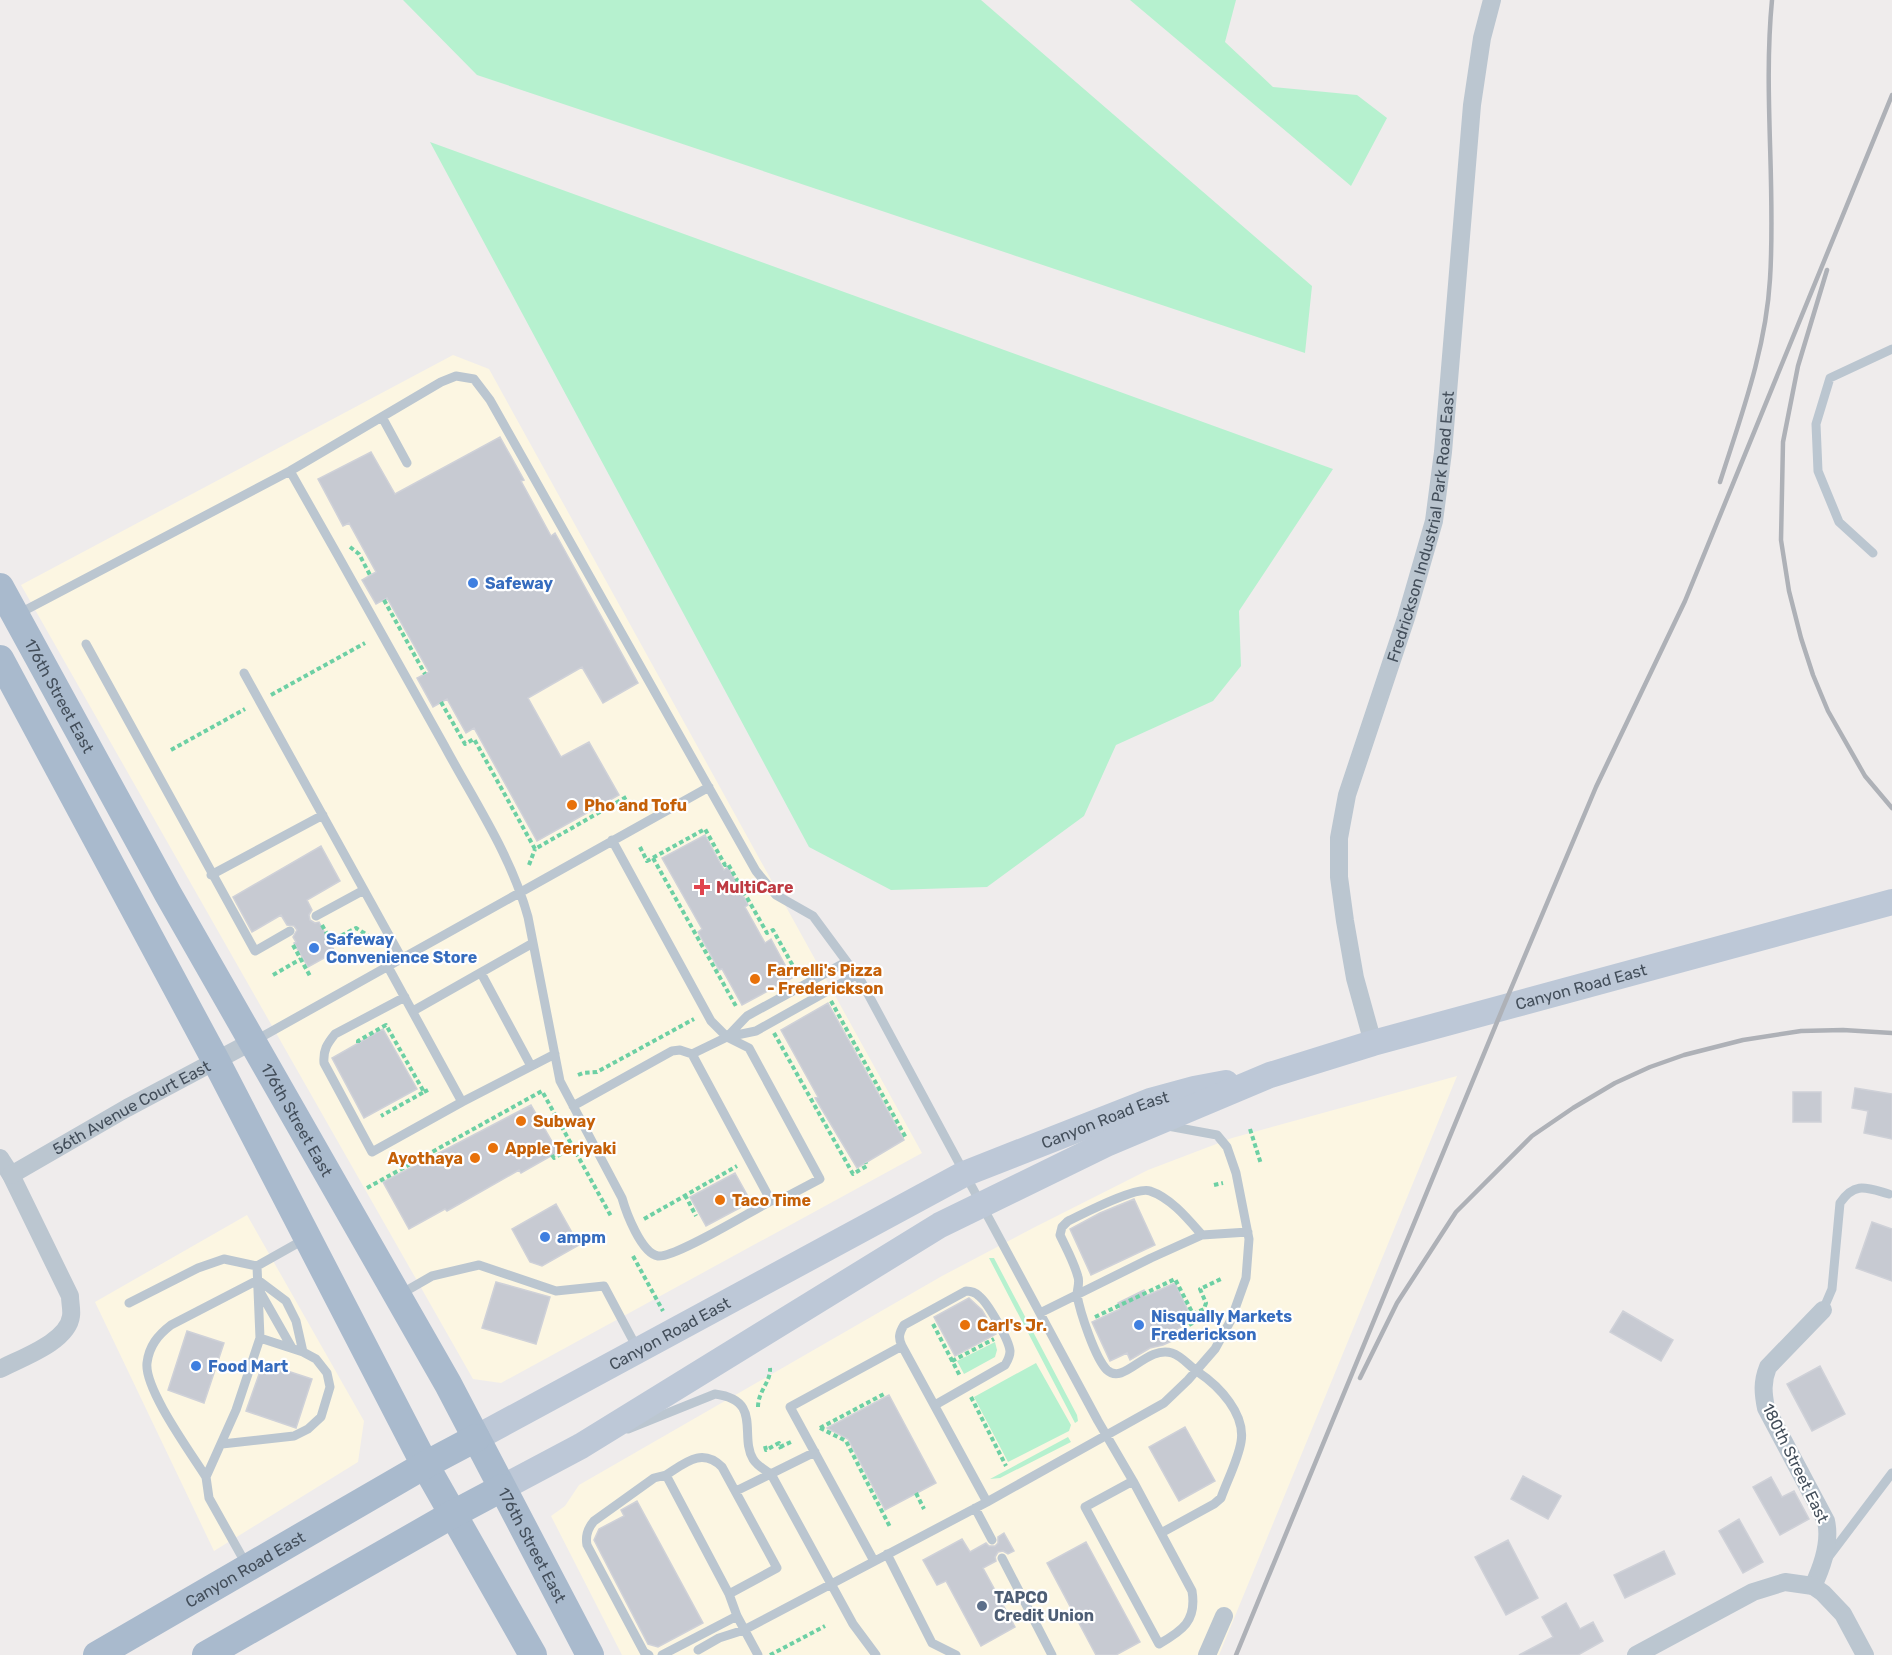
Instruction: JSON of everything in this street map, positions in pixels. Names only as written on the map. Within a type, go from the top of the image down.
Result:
[{"type":"main road","name":"176th Street East","points":[[0,587],[163,884],[448,1384],[590,1655]]},
{"type":"main road","points":[[0,659],[216,1061],[425,1465],[533,1655]]},
{"type":"main road","name":"Canyon Road East","points":[[206,1655],[453,1514],[581,1446],[940,1225],[1106,1144],[1270,1075],[1373,1043],[1892,902]]},
{"type":"main road","name":"Canyon Road East","points":[[97,1655],[425,1465],[964,1174],[1150,1101],[1194,1089],[1270,1075]]},
{"type":"street","name":"Fredrickson Industrial Park Road East","points":[[1373,1043],[1355,978],[1345,921],[1339,877],[1339,838],[1347,795],[1406,618],[1434,521],[1443,452],[1472,105],[1482,38],[1492,0]]},
{"type":"street","name":"56th Avenue Court East","points":[[11,1175],[127,1108],[253,1041]]},
{"type":"street","points":[[0,1158],[11,1175],[70,1296],[71,1315],[59,1339],[0,1369]]},
{"type":"street","name":"180th Street East","points":[[1813,1586],[1822,1566],[1828,1531],[1826,1521],[1766,1408],[1762,1389],[1768,1367],[1823,1310]]},
{"type":"street","points":[[1636,1655],[1658,1647],[1753,1592],[1769,1585],[1785,1582],[1813,1586],[1843,1614],[1865,1655]]},
{"type":"street","points":[[1207,1655],[1224,1616]]},
{"type":"lane","points":[[1873,553],[1839,522],[1818,471],[1816,424],[1830,378],[1892,349]]},
{"type":"lane","points":[[16,615],[290,471],[441,381],[456,376],[474,380],[490,400],[756,871],[776,895],[813,916],[856,975],[1133,1481],[1192,1591],[1194,1601],[1186,1626],[1159,1644],[1085,1507],[1133,1481]]},
{"type":"lane","points":[[382,417],[406,463]]},
{"type":"lane","points":[[290,471],[476,803],[520,891],[533,943],[560,1081],[622,1198],[625,1211],[645,1248],[659,1256],[677,1251],[771,1201],[784,1198],[820,1179],[749,1048],[727,1037],[711,1020],[612,840]]},
{"type":"lane","points":[[86,644],[211,875],[255,951],[292,935]]},
{"type":"lane","points":[[244,673],[401,957]]},
{"type":"lane","points":[[253,1041],[709,786]]},
{"type":"lane","points":[[211,875],[322,815]]},
{"type":"lane","points":[[318,920],[364,890]]},
{"type":"lane","points":[[413,1011],[533,943]]},
{"type":"lane","points":[[727,1037],[747,1016],[846,962]]},
{"type":"lane","points":[[387,965],[462,1102]]},
{"type":"lane","points":[[481,973],[531,1066]]},
{"type":"lane","points":[[692,1054],[727,1037],[756,1031],[856,975]]},
{"type":"lane","points":[[405,997],[335,1034],[323,1053],[324,1063],[372,1152],[555,1054]]},
{"type":"lane","points":[[573,1106],[672,1051],[680,1050],[692,1054],[771,1201]]},
{"type":"lane","points":[[698,1650],[719,1638],[744,1630],[987,1502],[1164,1402],[1196,1371],[1215,1349],[1231,1320],[1239,1299],[1246,1278],[1248,1232],[1236,1173],[1227,1147],[1217,1135],[1158,1124]]},
{"type":"lane","points":[[1823,1310],[1832,1289],[1840,1203],[1848,1191],[1861,1187],[1889,1194]]},
{"type":"lane","points":[[1161,1533],[1221,1498],[1241,1441],[1237,1418],[1224,1394],[1176,1354],[1160,1352],[1140,1361],[1122,1374],[1110,1373],[1105,1368],[1088,1333],[1077,1293],[1079,1279],[1060,1235],[1062,1227],[1068,1221],[1129,1194],[1148,1190],[1168,1200],[1203,1235]]},
{"type":"lane","points":[[1040,1313],[1077,1293],[1203,1235],[1248,1232]]},
{"type":"lane","points":[[129,1303],[198,1268],[224,1259],[257,1266],[308,1238]]},
{"type":"lane","points":[[398,1295],[432,1276],[479,1265],[556,1292],[604,1286],[638,1350]]},
{"type":"lane","points":[[206,1477],[236,1410],[260,1338],[257,1266]]},
{"type":"lane","points":[[258,1284],[292,1348]]},
{"type":"lane","points":[[258,1284],[286,1301],[296,1321],[303,1352]]},
{"type":"lane","points":[[248,1568],[209,1498],[206,1477],[154,1392],[148,1376],[147,1363],[153,1343],[160,1333],[171,1325],[258,1284]]},
{"type":"lane","points":[[934,1405],[1005,1365],[1010,1352],[985,1302],[978,1294],[971,1291],[904,1325],[899,1339],[902,1346],[934,1405],[987,1502]]},
{"type":"lane","points":[[222,1444],[294,1436],[308,1429],[321,1417],[330,1388],[327,1373],[316,1359],[303,1352],[260,1338]]},
{"type":"lane","points":[[874,1561],[790,1407],[902,1346]]},
{"type":"lane","points":[[581,1446],[662,1417],[715,1394],[726,1395],[743,1409],[748,1419],[749,1449],[753,1459],[771,1474],[853,1624],[876,1655]]},
{"type":"lane","points":[[736,1491],[815,1452]]},
{"type":"lane","points":[[649,1655],[644,1652],[587,1545],[587,1531],[594,1521],[654,1478],[666,1475],[698,1457],[706,1457],[722,1467],[777,1568],[729,1594]]},
{"type":"lane","points":[[1822,1566],[1892,1473]]},
{"type":"lane","points":[[666,1475],[729,1594],[737,1616],[758,1655]]},
{"type":"lane","points":[[975,1508],[992,1540]]},
{"type":"lane","points":[[887,1554],[932,1642],[956,1655]]},
{"type":"lane","points":[[1002,1558],[1052,1655]]},
{"type":"lane","points":[[662,1655],[737,1616]]},
{"type":"path","points":[[384,600],[425,674]]},
{"type":"path","points":[[267,697],[365,643]]},
{"type":"path","points":[[441,702],[465,744],[474,739],[535,849]]},
{"type":"path","points":[[171,750],[245,709]]},
{"type":"path","points":[[529,865],[535,849],[628,796]]},
{"type":"path","points":[[640,847],[647,861],[705,829],[725,865],[728,864],[767,933],[773,930],[799,977]]},
{"type":"path","points":[[653,858],[739,1012]]},
{"type":"path","points":[[318,920],[331,941],[356,928],[372,938],[374,946]]},
{"type":"path","points":[[292,935],[291,941],[310,976]]},
{"type":"path","points":[[273,975],[301,959]]},
{"type":"path","points":[[831,1000],[906,1137]]},
{"type":"path","points":[[578,1075],[597,1072],[694,1019]]},
{"type":"path","points":[[358,1043],[386,1025],[424,1092]]},
{"type":"path","points":[[772,1030],[853,1174],[867,1166],[866,1162]]},
{"type":"path","points":[[381,1116],[430,1089]]},
{"type":"path","points":[[367,1188],[542,1091],[615,1223]]},
{"type":"path","points":[[1250,1129],[1261,1164]]},
{"type":"path","points":[[552,1155],[554,1158],[573,1147]]},
{"type":"path","points":[[639,1222],[738,1165],[742,1172]]},
{"type":"path","points":[[1214,1185],[1223,1183]]},
{"type":"path","points":[[685,1195],[696,1216]]},
{"type":"path","points":[[631,1252],[663,1311]]},
{"type":"path","points":[[1193,1314],[1204,1309],[1206,1303],[1200,1289],[1223,1278]]},
{"type":"path","points":[[1090,1319],[1175,1279],[1196,1321],[1189,1325]]},
{"type":"path","points":[[931,1321],[963,1382]]},
{"type":"path","points":[[952,1361],[994,1339]]},
{"type":"path","points":[[760,1415],[759,1396],[769,1378],[770,1368]]},
{"type":"path","points":[[884,1394],[819,1428],[846,1441],[890,1527]]},
{"type":"path","points":[[969,1395],[1006,1466]]},
{"type":"path","points":[[764,1444],[766,1449],[778,1443],[781,1448],[795,1440]]},
{"type":"path","points":[[916,1493],[924,1509]]},
{"type":"path","points":[[771,1655],[825,1626]]},
{"type":"shaded area","points":[[453,355],[489,369],[922,1153],[501,1383],[473,1379],[21,585]]},
{"type":"shaded area","points":[[1457,1076],[1219,1655],[622,1655],[551,1516],[565,1506],[579,1485],[942,1276],[1148,1170],[1232,1138]]},
{"type":"shaded area","points":[[247,1215],[364,1421],[358,1462],[214,1551],[95,1302]]},
{"type":"green space","points":[[403,0],[981,0],[1312,286],[1305,353],[477,75]]},
{"type":"green space","points":[[1130,0],[1236,0],[1225,42],[1273,87],[1357,95],[1387,118],[1351,186]]},
{"type":"green space","points":[[430,142],[1333,469],[1239,611],[1241,666],[1213,701],[1116,745],[1084,816],[987,887],[891,890],[809,847]]},
{"type":"green space","points":[[989,1258],[994,1258],[1077,1415],[1078,1421],[1075,1423]]},
{"type":"green space","points":[[995,1342],[997,1350],[995,1357],[964,1374],[957,1361]]},
{"type":"green space","points":[[1036,1363],[1071,1425],[1069,1431],[1008,1462],[974,1397]]},
{"type":"green space","points":[[1068,1437],[1071,1442],[1000,1478],[990,1479]]},
{"type":"building","name":"Safeway","points":[[500,437],[551,536],[555,533],[638,683],[603,703],[582,667],[528,698],[561,757],[589,742],[619,795],[537,841],[474,728],[466,733],[447,699],[433,707],[417,678],[429,672],[387,598],[376,604],[362,580],[376,572],[349,523],[343,526],[318,479],[371,452],[395,494]]},
{"type":"building","points":[[705,835],[724,870],[728,867],[748,905],[745,907],[765,943],[771,939],[792,978],[742,1005],[698,932],[702,929],[662,858]]},
{"type":"building","points":[[321,846],[340,881],[307,900],[312,910],[309,915],[310,920],[315,923],[319,922],[335,952],[308,967],[294,943],[296,942],[293,937],[297,930],[294,926],[287,925],[281,915],[252,932],[233,897]]},
{"type":"building","points":[[828,1003],[904,1140],[857,1168],[815,1098],[818,1097],[781,1030]]},
{"type":"building","points":[[383,1029],[417,1089],[364,1118],[332,1058]]},
{"type":"building","points":[[1855,1088],[1892,1094],[1892,1139],[1864,1133],[1868,1111],[1852,1108]]},
{"type":"building","points":[[1793,1092],[1821,1092],[1821,1122],[1793,1122]]},
{"type":"building","points":[[531,1105],[558,1152],[521,1173],[519,1170],[447,1211],[445,1209],[409,1229],[383,1182]]},
{"type":"building","name":"Taco Time","points":[[735,1173],[751,1202],[706,1226],[690,1197]]},
{"type":"building","points":[[1134,1199],[1155,1245],[1091,1275],[1070,1229]]},
{"type":"building","name":"ampm","points":[[556,1204],[579,1245],[542,1266],[530,1262],[512,1229]]},
{"type":"building","points":[[1872,1222],[1892,1229],[1892,1281],[1856,1268]]},
{"type":"building","points":[[496,1282],[550,1297],[536,1344],[482,1328]]},
{"type":"building","name":"Nisqually Markets Frederickson","points":[[1175,1283],[1193,1321],[1177,1329],[1181,1337],[1150,1348],[1130,1360],[1127,1353],[1110,1361],[1092,1322],[1120,1309],[1118,1303],[1144,1290],[1146,1296]]},
{"type":"building","name":"Carl's Jr.","points":[[969,1298],[982,1310],[996,1334],[955,1356],[934,1317]]},
{"type":"building","points":[[1623,1311],[1673,1340],[1661,1361],[1610,1332]]},
{"type":"building","name":"Food Mart","points":[[187,1331],[224,1343],[204,1403],[168,1390]]},
{"type":"building","points":[[263,1363],[312,1379],[296,1428],[246,1411]]},
{"type":"building","points":[[1820,1366],[1845,1414],[1812,1431],[1787,1384]]},
{"type":"building","points":[[889,1395],[936,1483],[885,1510],[848,1439],[827,1428]]},
{"type":"building","points":[[1185,1427],[1215,1481],[1179,1501],[1149,1447]]},
{"type":"building","points":[[1523,1476],[1561,1496],[1548,1519],[1511,1499]]},
{"type":"building","points":[[1771,1477],[1782,1497],[1794,1491],[1809,1519],[1780,1535],[1753,1487]]},
{"type":"building","points":[[637,1501],[703,1623],[658,1647],[648,1644],[594,1540],[599,1529],[624,1516],[621,1510]]},
{"type":"building","points":[[1739,1519],[1763,1562],[1743,1573],[1719,1531]]},
{"type":"building","name":"TAPCO Credit Union","points":[[1004,1533],[1014,1551],[1008,1554],[1003,1551],[998,1552],[995,1557],[996,1561],[983,1568],[1015,1627],[981,1646],[946,1581],[937,1585],[923,1560],[962,1539],[970,1552],[986,1543],[989,1546],[995,1546],[998,1543],[998,1537]]},
{"type":"building","points":[[1508,1540],[1538,1598],[1506,1615],[1475,1557]]},
{"type":"building","points":[[1086,1542],[1140,1642],[1116,1655],[1096,1655],[1047,1563]]},
{"type":"building","points":[[1664,1551],[1675,1574],[1625,1598],[1614,1575]]},
{"type":"building","points":[[1566,1603],[1580,1629],[1593,1622],[1603,1641],[1578,1655],[1519,1655],[1553,1637],[1542,1617]]},
{"type":"railway","points":[[1720,482],[1758,357],[1768,305],[1772,209],[1769,105],[1772,0]]},
{"type":"railway","points":[[1236,1655],[1596,787],[1685,601],[1892,95]]},
{"type":"railway","points":[[1827,270],[1798,366],[1783,442],[1781,540],[1789,591],[1813,675],[1828,711],[1865,776],[1892,808]]},
{"type":"railway","points":[[1360,1378],[1397,1303],[1456,1212],[1532,1136],[1573,1108],[1615,1083],[1650,1067],[1684,1055],[1743,1040],[1801,1031],[1843,1030],[1892,1033]]},
{"type":"place","name":"Safeway","points":[[473,583]]},
{"type":"place","name":"Pho and Tofu","points":[[572,805]]},
{"type":"place","name":"MultiCare","points":[[702,887]]},
{"type":"place","name":"Safeway Convenience Store","points":[[314,948]]},
{"type":"place","name":"Farrelli's Pizza - Frederickson","points":[[755,979]]},
{"type":"place","name":"Subway","points":[[521,1121]]},
{"type":"place","name":"Apple Teriyaki","points":[[493,1148]]},
{"type":"place","name":"Ayothaya","points":[[475,1158]]},
{"type":"place","name":"Taco Time","points":[[720,1200]]},
{"type":"place","name":"ampm","points":[[545,1237]]},
{"type":"place","name":"Carl's Jr.","points":[[965,1325]]},
{"type":"place","name":"Nisqually Markets Frederickson","points":[[1139,1325]]},
{"type":"place","name":"Food Mart","points":[[196,1366]]},
{"type":"place","name":"TAPCO Credit Union","points":[[982,1606]]}]
